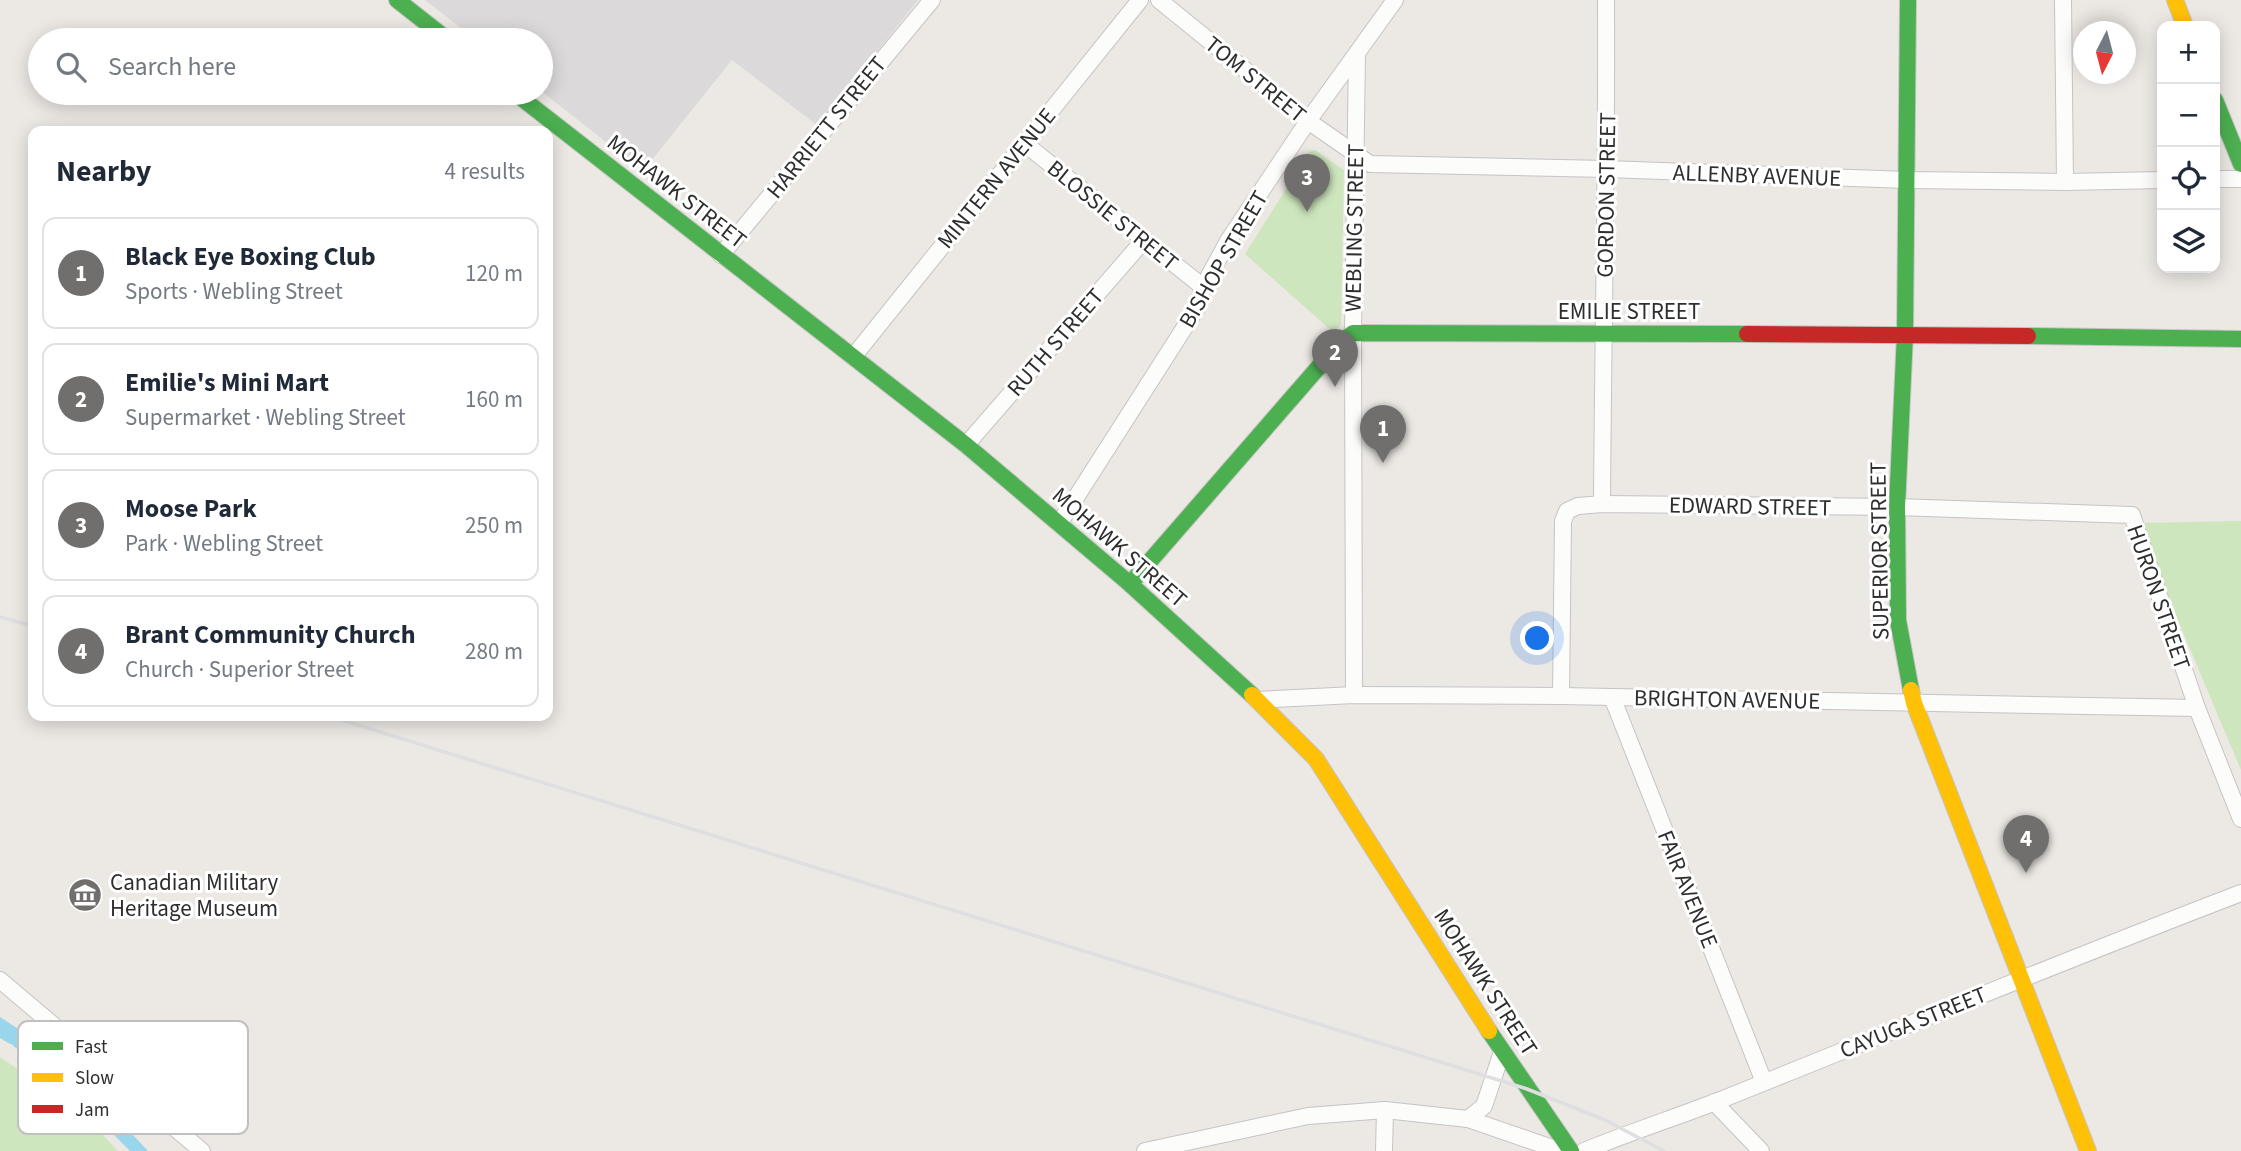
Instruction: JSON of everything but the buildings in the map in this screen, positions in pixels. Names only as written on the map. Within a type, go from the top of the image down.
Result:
[{"type":"street","points":[[397,0],[433,28]]},
{"type":"street","name":"HARRIETT STREET","points":[[721,255],[932,0]]},
{"type":"street","name":"MINTERN AVENUE","points":[[853,357],[1140,0]]},
{"type":"street","name":"TOM STREET","points":[[1159,0],[1354,155]]},
{"type":"street","name":"BISHOP STREET","points":[[1059,524],[1196,308],[1203,286],[1228,241],[1308,121],[1395,0]]},
{"type":"street","name":"GORDON STREET","points":[[1602,504],[1607,169],[1606,0]]},
{"type":"street","name":"SUPERIOR STREET","points":[[1909,0],[1905,334],[1897,507],[1898,620],[1914,703],[2088,1151]]},
{"type":"street","points":[[2063,0],[2065,183]]},
{"type":"street","points":[[2175,0],[2183,21]]},
{"type":"street","name":"WEBLING STREET","points":[[1354,695],[1353,333],[1357,54]]},
{"type":"street","name":"MOHAWK STREET","points":[[530,105],[966,445],[1130,584],[1258,699],[1317,759],[1502,1052],[1571,1151]]},
{"type":"street","points":[[2220,107],[2234,128],[2241,164]]},
{"type":"street","name":"BLOSSIE STREET","points":[[1024,143],[1203,286]]},
{"type":"street","name":"ALLENBY AVENUE","points":[[1354,155],[1370,164],[1907,180],[2065,183],[2157,180]]},
{"type":"street","points":[[2220,179],[2241,179]]},
{"type":"street","name":"RUTH STREET","points":[[966,445],[1144,240]]},
{"type":"street","points":[[1130,584],[1337,346],[1353,333]]},
{"type":"street","name":"EMILIE STREET","points":[[1353,333],[1905,334],[2241,339]]},
{"type":"street","points":[[1562,696],[1563,521],[1572,508],[1602,504]]},
{"type":"street","name":"EDWARD STREET","points":[[1602,504],[1897,507]]},
{"type":"street","name":"HURON STREET","points":[[1897,507],[2132,515],[2197,708],[2241,818]]},
{"type":"street","name":"BRIGHTON AVENUE","points":[[1258,699],[1354,695],[1562,696],[2197,708]]},
{"type":"street","name":"FAIR AVENUE","points":[[1612,697],[1764,1082]]},
{"type":"street","name":"CAYUGA STREET","points":[[1584,1151],[2241,893]]},
{"type":"street","points":[[0,980],[48,1021]]},
{"type":"street","points":[[1468,1119],[1485,1105],[1502,1052]]},
{"type":"street","points":[[1714,1102],[1761,1151]]},
{"type":"street","points":[[1145,1151],[1308,1116],[1468,1119],[1561,1151]]},
{"type":"street","points":[[1384,1151],[1385,1117]]},
{"type":"street","points":[[182,1134],[202,1151]]},
{"type":"shaded area","points":[[425,0],[918,0],[818,126],[732,60],[643,171],[553,100],[553,28],[461,28]]},
{"type":"green space","points":[[1315,150],[1344,170],[1341,324],[1334,333],[1245,254],[1309,152]]},
{"type":"green space","points":[[2241,521],[2241,770],[2137,523]]},
{"type":"green space","points":[[0,1057],[18,1070],[18,1134],[101,1134],[118,1151],[0,1151]]},
{"type":"water","points":[[0,1017],[18,1029],[18,1050],[0,1034]]},
{"type":"water","points":[[113,1134],[132,1134],[148,1151],[130,1151]]},
{"type":"waterway","points":[[0,1036],[10,1042]]},
{"type":"railway","points":[[0,617],[28,625]]},
{"type":"railway","points":[[345,721],[1527,1089],[1605,1120],[1664,1151]]},
{"type":"traffic: fast","points":[[397,0],[433,28]]},
{"type":"traffic: fast","points":[[1908,0],[1905,334],[1897,507],[1898,620],[1911,690]]},
{"type":"traffic: fast","points":[[530,105],[966,445],[1130,584],[1252,695]]},
{"type":"traffic: fast","points":[[2220,112],[2241,164]]},
{"type":"traffic: fast","points":[[1130,584],[1337,346],[1353,333],[1747,334]]},
{"type":"traffic: fast","points":[[2028,336],[2241,339]]},
{"type":"traffic: fast","points":[[1489,1031],[1571,1151]]},
{"type":"traffic: slow","points":[[2175,0],[2183,21]]},
{"type":"traffic: slow","points":[[1911,690],[2088,1151]]},
{"type":"traffic: slow","points":[[1252,695],[1316,759],[1489,1031]]},
{"type":"traffic: jam","points":[[1747,334],[2028,336]]},
{"type":"place","name":"Moose Park","points":[[1307,212]]},
{"type":"place","name":"Emilie's Mini Mart","points":[[1335,387]]},
{"type":"place","name":"Black Eye Boxing Club","points":[[1383,463]]},
{"type":"place","name":"Brant Community Church","points":[[2026,873]]},
{"type":"place","name":"Canadian Military Heritage Museum","points":[[85,895]]}]
